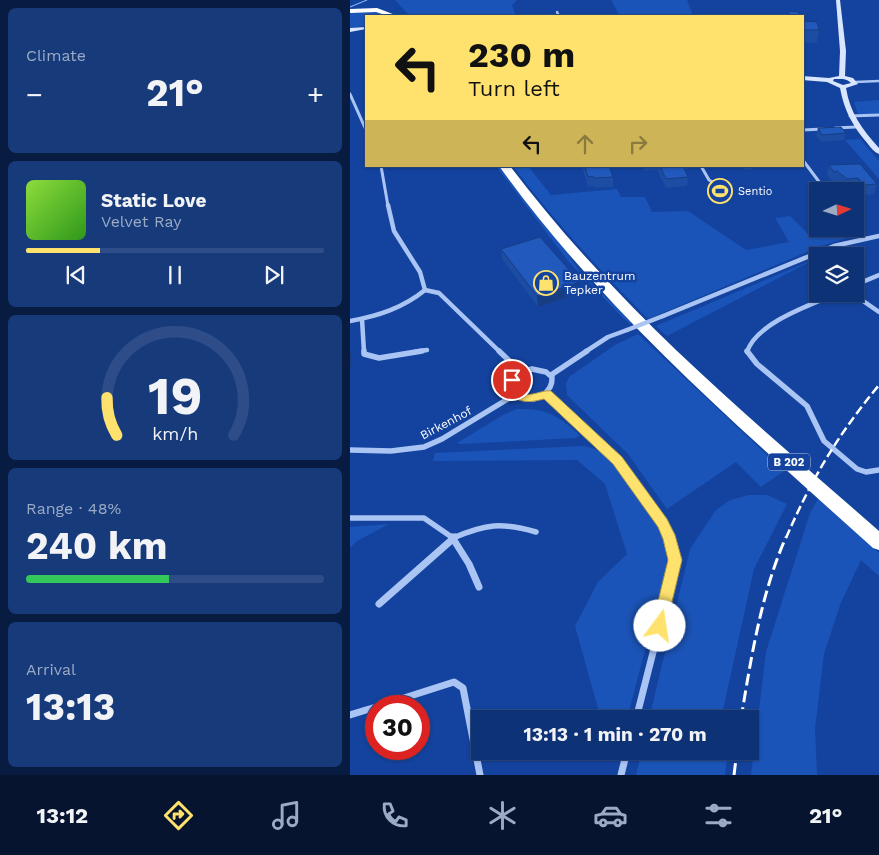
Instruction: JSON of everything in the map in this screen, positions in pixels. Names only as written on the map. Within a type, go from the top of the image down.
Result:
[{"type":"highway","points":[[372,3],[350,11],[377,10],[394,13]]},
{"type":"highway","name":"B 202","points":[[505,167],[559,235],[635,317],[700,381],[879,542]]},
{"type":"main road","points":[[838,0],[843,51],[842,77]]},
{"type":"main road","points":[[350,30],[365,28]]},
{"type":"main road","points":[[804,78],[829,80],[842,77],[854,82],[853,85],[842,87],[834,85],[829,80]]},
{"type":"main road","points":[[842,87],[845,106],[850,116],[856,126],[879,152]]},
{"type":"street","points":[[854,82],[879,81]]},
{"type":"street","points":[[350,94],[365,128]]},
{"type":"street","points":[[850,116],[879,115]]},
{"type":"street","points":[[804,130],[856,126]]},
{"type":"street","points":[[804,162],[819,182]]},
{"type":"street","points":[[350,321],[394,310],[413,301],[425,290],[426,284],[423,276],[397,237],[388,210],[381,167]]},
{"type":"street","points":[[702,167],[709,180],[719,186]]},
{"type":"street","points":[[551,375],[608,337],[826,249],[854,240],[879,236]]},
{"type":"street","points":[[864,281],[879,275]]},
{"type":"street","points":[[425,290],[439,293],[521,372]]},
{"type":"street","points":[[819,302],[778,322],[757,335],[746,347],[749,356],[807,406],[824,442],[857,469],[866,472],[879,470]]},
{"type":"street","points":[[864,302],[879,312]]},
{"type":"street","points":[[362,319],[364,354],[379,358],[427,350]]},
{"type":"street","points":[[539,369],[551,375],[554,382],[553,387],[547,394],[530,399],[516,394],[511,385],[515,376],[521,372],[539,369]]},
{"type":"street","name":"Birkenhof","points":[[350,450],[391,451],[424,447],[442,439],[516,394]]},
{"type":"street","points":[[547,394],[618,460],[662,523],[670,539],[675,560],[674,570],[638,710]]},
{"type":"street","points":[[350,518],[424,518],[452,538],[469,564],[479,587]]},
{"type":"street","points":[[379,604],[452,538],[478,529],[501,525],[511,525],[536,532]]},
{"type":"street","points":[[414,695],[454,682],[463,688],[480,775]]},
{"type":"street","points":[[350,715],[365,711]]},
{"type":"street","points":[[621,775],[625,760]]},
{"type":"shaded area","points":[[395,0],[517,0],[512,5],[516,15],[409,15]]},
{"type":"shaded area","points":[[611,0],[687,0],[693,15],[619,15]]},
{"type":"shaded area","points":[[371,10],[388,15],[365,15],[365,26],[350,28],[350,12]]},
{"type":"shaded area","points":[[879,100],[879,114],[858,114],[854,102]]},
{"type":"shaded area","points":[[860,139],[879,161],[879,179],[845,140]]},
{"type":"shaded area","points":[[497,167],[501,167],[567,251],[580,271],[634,323],[630,324],[622,317],[568,261]]},
{"type":"shaded area","points":[[514,167],[529,167],[551,195],[617,189],[621,197],[645,197],[652,212],[688,211],[746,250],[789,242],[775,218],[790,216],[809,235],[809,238],[847,238],[819,247],[809,247],[809,251],[648,319],[578,245]]},
{"type":"shaded area","points":[[809,261],[667,336],[656,326]]},
{"type":"shaded area","points":[[638,334],[784,471],[761,487],[736,462],[667,509],[628,454],[567,395],[566,384],[569,377],[615,345]]},
{"type":"shaded area","points":[[517,409],[536,410],[552,414],[580,435],[576,438],[457,443],[503,415]]},
{"type":"shaded area","points":[[584,446],[595,449],[603,454],[629,484],[657,525],[666,553],[666,570],[629,710],[598,710],[575,626],[598,582],[627,554],[605,484],[577,460],[433,461],[435,453]]},
{"type":"shaded area","points":[[749,495],[767,495],[787,504],[754,569],[723,710],[651,710],[690,549],[716,510],[730,500]]},
{"type":"shaded area","points":[[819,497],[879,553],[879,576],[861,560],[840,605],[824,654],[815,729],[817,775],[751,775],[753,760],[759,760],[759,710],[766,652],[810,513]]},
{"type":"shaded area","points":[[389,524],[357,541],[350,548],[350,527]]},
{"type":"shaded area","points":[[640,760],[727,760],[725,775],[636,775]]},
{"type":"building","points":[[789,11],[799,12],[799,15],[789,15]]},
{"type":"building","points":[[804,21],[817,22],[819,30],[804,30]]},
{"type":"building","points":[[841,127],[846,133],[822,135],[818,128]]},
{"type":"building","points":[[860,164],[877,184],[864,185],[864,182],[858,178],[847,179],[837,171],[834,172],[829,165]]},
{"type":"building","points":[[585,167],[609,167],[613,177],[594,178],[593,176],[588,177]]},
{"type":"building","points":[[660,167],[683,167],[688,177],[666,179]]},
{"type":"building","name":"Bauzentrum Tepker","points":[[540,237],[580,282],[537,296],[501,249]]},
{"type":"waterway","points":[[350,7],[367,0]]},
{"type":"railway","points":[[786,538],[827,458],[850,422],[879,385]]},
{"type":"railway","points":[[743,710],[763,604],[786,537]]},
{"type":"railway","points":[[734,775],[736,760]]},
{"type":"place","name":"Sentio","points":[[720,191]]},
{"type":"place","name":"Bauzentrum Tepker","points":[[546,283]]},
{"type":"route","points":[[512,380],[512,389],[518,396],[536,399],[547,394],[618,460],[662,523],[670,539],[675,560],[660,626]]}]
